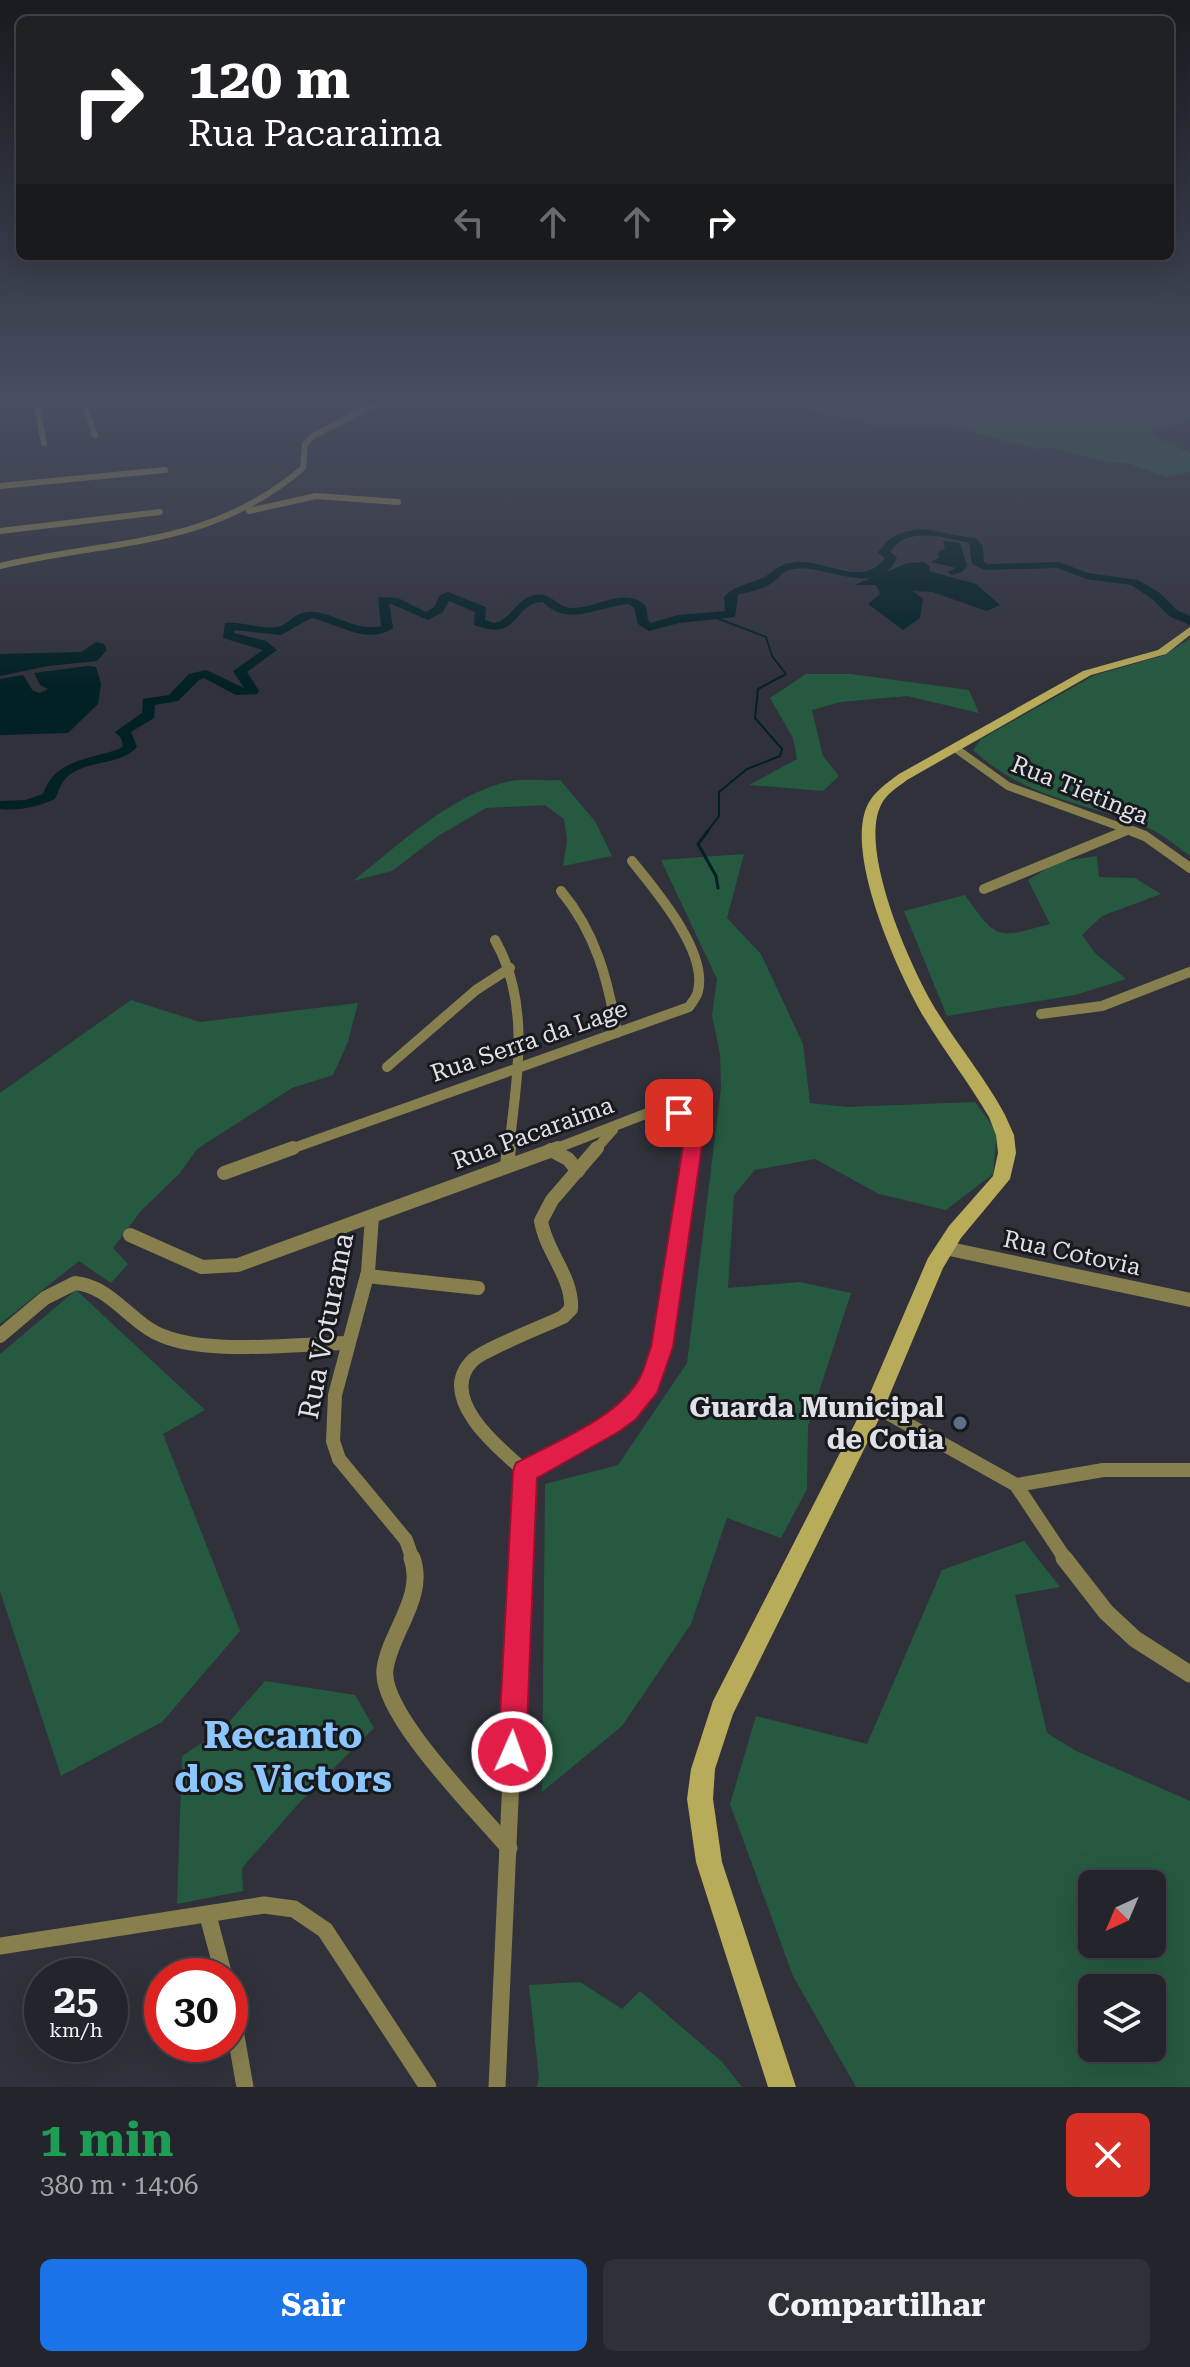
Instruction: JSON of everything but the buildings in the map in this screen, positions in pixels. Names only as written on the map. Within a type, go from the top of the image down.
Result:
[{"type":"main road","points":[[782,2087],[709,1862],[700,1799],[703,1769],[722,1710],[875,1406],[945,1248],[1001,1179],[1007,1153],[1005,1135],[980,1085],[923,1000],[900,953],[873,875],[868,835],[871,810],[886,789],[1087,673],[1162,652],[1190,630]]},
{"type":"street","points":[[211,520],[267,494]]},
{"type":"street","points":[[0,566],[149,541],[211,520],[309,496],[398,502]]},
{"type":"street","points":[[0,531],[160,512]]},
{"type":"street","name":"Rua Tietinga","points":[[955,748],[1022,793],[1154,841],[1190,868]]},
{"type":"street","points":[[984,889],[1128,830]]},
{"type":"street","name":"Rua Serra da Lage","points":[[224,1173],[689,1007],[700,993],[695,965],[675,917],[632,861]]},
{"type":"street","points":[[561,891],[582,917],[599,948],[607,972],[617,1033]]},
{"type":"street","points":[[495,940],[510,968],[517,1026],[517,1068],[507,1165]]},
{"type":"street","points":[[387,1067],[476,990],[510,968]]},
{"type":"street","points":[[1041,1014],[1102,1006],[1190,972]]},
{"type":"street","name":"Rua Pacaraima","points":[[130,1235],[202,1267],[238,1265],[653,1111],[679,1113],[692,1126],[693,1146],[662,1347],[649,1385],[627,1411],[525,1471]]},
{"type":"street","points":[[497,2087],[525,1471],[503,1452],[464,1404],[460,1378],[474,1359],[563,1317],[571,1309],[571,1295],[549,1255],[541,1221],[552,1200],[616,1127]]},
{"type":"street","points":[[551,1150],[568,1159],[578,1171]]},
{"type":"street","name":"Rua Voturama","points":[[372,1217],[367,1276],[346,1343],[332,1421],[332,1446],[339,1459],[406,1540],[416,1568],[412,1597],[385,1669],[388,1693],[400,1719],[509,1848]]},
{"type":"street","name":"Rua Cotovia","points":[[945,1248],[1190,1300]]},
{"type":"street","points":[[367,1276],[478,1288]]},
{"type":"street","points":[[0,1336],[49,1296],[76,1283],[89,1284],[150,1330],[180,1341],[346,1343]]},
{"type":"street","points":[[875,1406],[1016,1485],[1047,1535],[1106,1612],[1135,1639],[1190,1674]]},
{"type":"street","points":[[1016,1485],[1069,1472],[1102,1468],[1190,1470]]},
{"type":"street","points":[[0,1946],[264,1905],[294,1909],[325,1930],[428,2087]]},
{"type":"street","points":[[208,1916],[219,1958]]},
{"type":"street","points":[[241,2062],[245,2087]]},
{"type":"green space","points":[[1190,639],[1190,856],[1148,828],[1035,790],[993,767],[973,750],[981,739],[1095,675],[1162,656]]},
{"type":"green space","points":[[806,674],[851,674],[969,690],[979,713],[907,696],[841,702],[812,710],[823,756],[839,776],[823,791],[749,785],[797,759],[793,738],[770,698]]},
{"type":"green space","points":[[560,780],[595,821],[612,856],[563,866],[567,840],[564,819],[545,805],[486,808],[438,836],[392,871],[353,881],[427,822],[467,797],[510,781]]},
{"type":"green space","points":[[744,854],[727,918],[761,954],[803,1044],[810,1103],[846,1107],[975,1102],[997,1132],[993,1174],[946,1210],[879,1194],[815,1159],[755,1170],[734,1195],[728,1288],[800,1282],[851,1293],[808,1426],[807,1489],[781,1538],[727,1518],[691,1624],[622,1726],[542,1792],[545,1484],[618,1465],[687,1363],[721,1088],[720,1054],[712,1015],[717,979],[661,860]]},
{"type":"green space","points":[[1097,856],[1099,877],[1135,878],[1161,894],[1102,916],[1082,935],[1095,953],[1126,979],[1075,995],[947,1016],[904,911],[965,895],[992,929],[1000,932],[1019,932],[1050,924],[1028,880],[1058,862]]},
{"type":"green space","points":[[131,1000],[200,1022],[358,1003],[348,1042],[333,1075],[292,1088],[197,1149],[180,1173],[140,1212],[113,1248],[128,1264],[111,1283],[79,1261],[0,1324],[0,1093]]},
{"type":"green space","points":[[76,1290],[205,1410],[163,1434],[240,1631],[162,1722],[61,1776],[0,1591],[0,1354]]},
{"type":"green space","points":[[1024,1541],[1060,1587],[1015,1595],[1047,1733],[1076,1751],[1190,1801],[1190,2087],[856,2087],[793,1976],[730,1804],[756,1716],[867,1744],[942,1570]]},
{"type":"green space","points":[[265,1681],[355,1695],[374,1728],[300,1802],[242,1868],[243,1891],[177,1904],[182,1756],[223,1729]]},
{"type":"green space","points":[[580,1982],[622,2009],[640,1991],[722,2062],[742,2087],[537,2087],[539,2078],[529,1985]]},
{"type":"shaded area","points":[[943,541],[960,543],[967,566],[962,572],[952,575],[947,572],[956,568],[931,562],[939,558],[938,552],[945,549]]},
{"type":"shaded area","points":[[923,562],[930,566],[929,571],[976,584],[1000,605],[987,611],[932,592],[913,591],[923,599],[920,618],[903,630],[868,604],[880,594],[876,585],[854,585],[908,563]]},
{"type":"shaded area","points":[[96,642],[104,644],[107,650],[97,661],[48,666],[0,676],[0,654],[81,652]]},
{"type":"shaded area","points":[[96,667],[101,684],[98,704],[68,733],[0,735],[0,679],[23,675],[33,691],[40,693],[48,689],[40,685],[34,673]]},
{"type":"waterway","points":[[0,805],[13,806],[44,799],[50,796],[53,785],[68,770],[124,752],[130,747],[128,737],[122,732],[149,715],[148,702],[173,698],[194,677],[206,674],[241,692],[252,691],[239,671],[271,650],[261,644],[227,635],[229,626],[281,631],[302,616],[311,615],[362,631],[374,631],[387,628],[382,600],[388,599],[428,616],[439,609],[448,596],[482,610],[478,622],[494,627],[510,620],[523,603],[538,598],[547,599],[557,610],[571,612],[632,601],[640,606],[642,621],[649,627],[678,619],[731,614],[730,597],[734,593],[769,580],[777,570],[790,566],[802,565],[845,575],[865,575],[888,564],[891,557],[884,553],[890,543],[899,537],[923,533],[973,541],[977,546],[978,564],[985,567],[1059,565],[1086,576],[1134,582],[1156,596],[1173,613],[1190,621]]},
{"type":"waterway","points":[[706,833],[719,816],[719,792],[747,769],[780,756],[782,749],[755,718],[758,689],[786,674],[772,656],[766,637],[714,617]]},
{"type":"waterway","points":[[708,831],[698,844],[716,876],[718,888]]},
{"type":"place","name":"Guarda Municipal de Cotia","points":[[960,1423]]},
{"type":"district","name":"Recanto dos Victors","points":[[283,1757]]},
{"type":"route","points":[[512,1752],[525,1471],[612,1423],[640,1398],[649,1385],[662,1347],[693,1146],[692,1126],[679,1113]]}]
